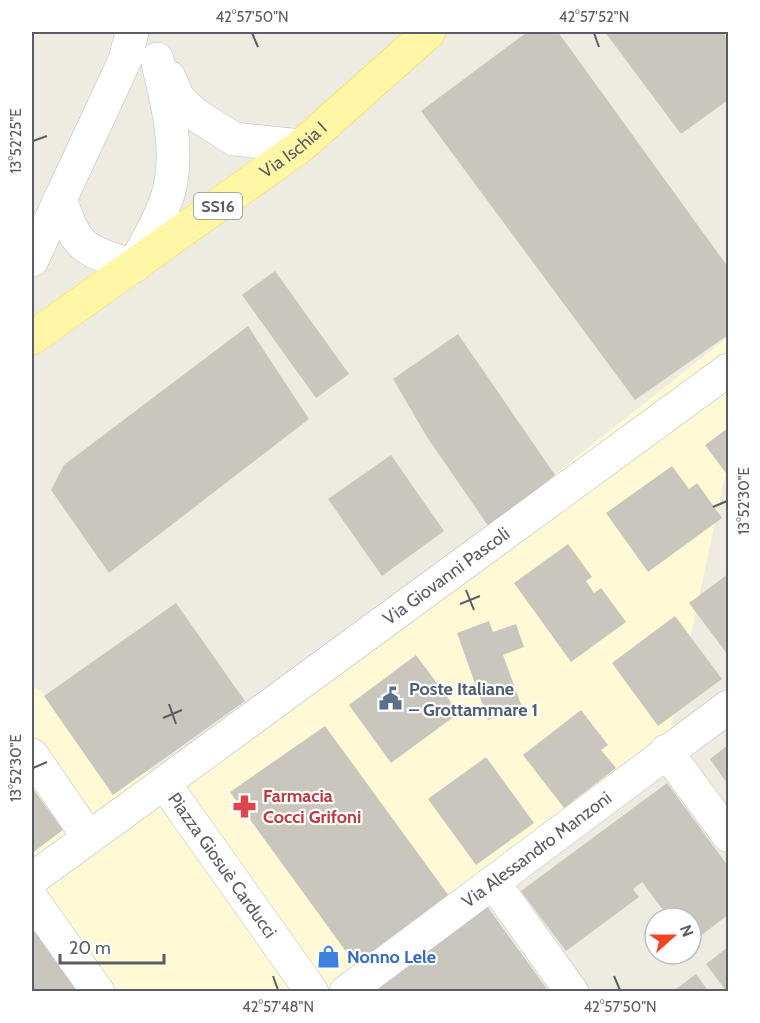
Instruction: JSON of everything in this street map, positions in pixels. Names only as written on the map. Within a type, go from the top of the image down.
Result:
[{"type":"main road","name":"Via Ischia I","points":[[32,338],[301,146],[429,32]]},
{"type":"street","points":[[32,260],[124,60],[132,32]]},
{"type":"street","points":[[60,198],[69,223],[90,252],[134,266],[160,213],[171,183],[171,121],[154,45]]},
{"type":"street","points":[[154,45],[178,98],[193,113],[234,139],[301,146]]},
{"type":"street","name":"Via Giovanni Pascoli","points":[[164,783],[729,370]]},
{"type":"street","name":"Via Alessandro Manzoni","points":[[345,992],[666,751],[729,707]]},
{"type":"street","points":[[666,751],[729,835]]},
{"type":"street","points":[[32,754],[89,838]]},
{"type":"street","name":"Piazza Giosuè Carducci","points":[[32,879],[164,783],[312,992]]},
{"type":"street","points":[[493,882],[572,992]]},
{"type":"street","points":[[32,899],[98,992]]},
{"type":"shaded area","points":[[728,337],[728,462],[666,751],[347,991],[32,991],[32,685],[164,783]]},
{"type":"building","points":[[527,32],[558,32],[728,267],[728,335],[635,400],[421,111]]},
{"type":"building","points":[[605,32],[723,32],[728,39],[728,100],[681,134]]},
{"type":"building","points":[[275,271],[349,374],[316,398],[242,295]]},
{"type":"building","points":[[248,326],[309,419],[109,573],[51,490],[64,465]]},
{"type":"building","points":[[458,334],[555,475],[489,527],[427,437],[393,379]]},
{"type":"building","points":[[728,428],[728,476],[705,445]]},
{"type":"building","points":[[391,455],[444,531],[382,576],[328,499]]},
{"type":"building","points":[[672,466],[689,489],[697,483],[722,518],[648,572],[606,513]]},
{"type":"building","points":[[568,544],[592,577],[586,581],[594,593],[601,588],[626,622],[571,662],[514,583]]},
{"type":"building","points":[[728,574],[728,655],[689,603]]},
{"type":"building","points":[[176,603],[245,701],[113,795],[44,696]]},
{"type":"building","points":[[675,616],[722,679],[658,726],[612,663]]},
{"type":"building","points":[[489,621],[493,632],[516,624],[524,647],[503,655],[522,707],[488,720],[457,633]]},
{"type":"building","points":[[416,655],[459,713],[391,763],[349,705]]},
{"type":"building","points":[[581,710],[608,745],[601,750],[616,768],[564,808],[523,755]]},
{"type":"building","points":[[325,726],[449,896],[358,968],[230,792]]},
{"type":"building","points":[[728,745],[728,785],[710,759]]},
{"type":"building","points":[[486,757],[534,823],[476,865],[428,799]]},
{"type":"building","points":[[667,783],[728,866],[728,915],[703,934],[703,906],[660,906],[642,882],[633,889],[639,897],[566,951],[521,891]]},
{"type":"building","points":[[32,787],[63,830],[32,853]]},
{"type":"building","points":[[487,906],[549,992],[373,992]]},
{"type":"building","points":[[32,925],[83,992],[32,992]]},
{"type":"building","points":[[728,947],[728,992],[727,992],[706,964]]},
{"type":"building","points":[[696,974],[709,992],[672,992]]},
{"type":"place","name":"Poste Italiane – Grottammare 1","points":[[391,699]]},
{"type":"place","name":"Farmacia Cocci Grifoni","points":[[245,806]]},
{"type":"place","name":"Nonno Lele","points":[[329,957]]}]
